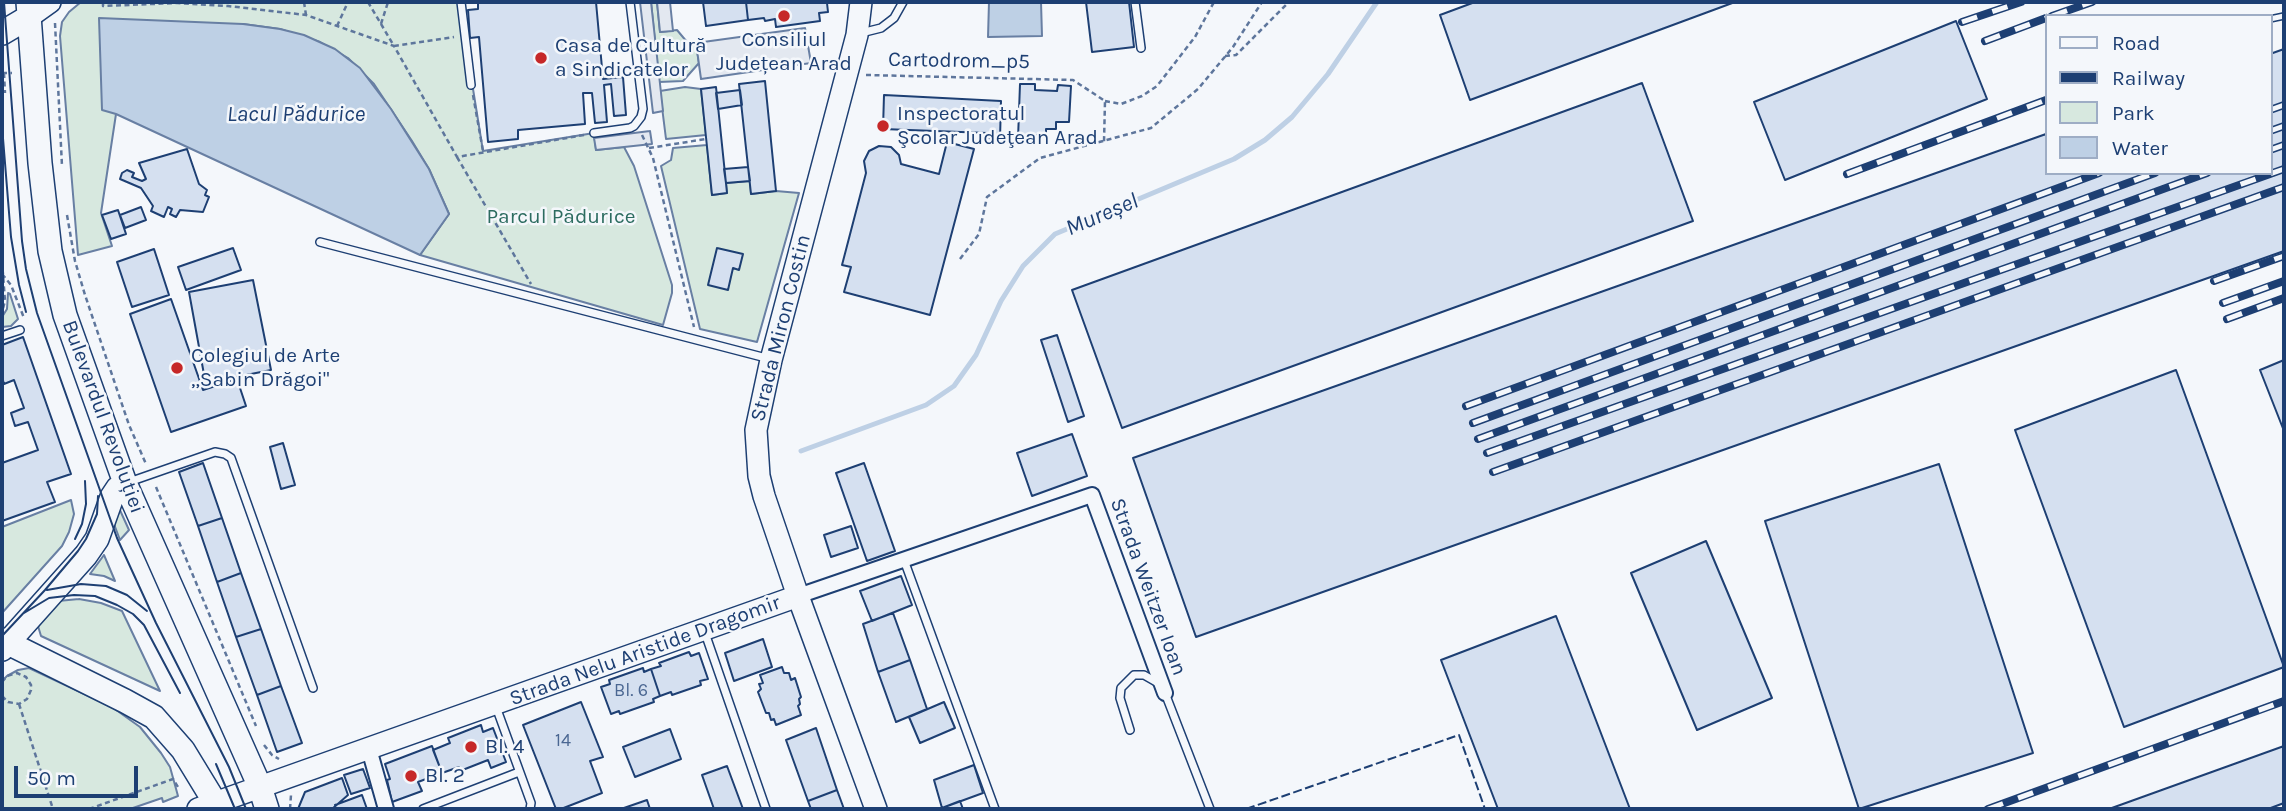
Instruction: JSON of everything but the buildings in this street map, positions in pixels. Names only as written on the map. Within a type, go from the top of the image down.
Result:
[{"type":"main road","name":"Strada Miron Costin","points":[[861,2],[857,34],[771,359],[756,430],[759,477],[798,596],[876,809]]},
{"type":"main road","points":[[2,33],[28,10],[52,9]]},
{"type":"main road","name":"Bulevardul Revoluției","points":[[28,10],[40,163],[52,263],[65,315],[125,483],[260,787],[267,809]]},
{"type":"main road","points":[[125,483],[112,497],[97,539],[90,550],[4,644],[154,717],[183,751],[211,807]]},
{"type":"main road","name":"Strada Nelu Aristide Dragomir","points":[[211,807],[260,787],[798,596]]},
{"type":"street","name":"Strada Nelu Aristide Dragomir","points":[[798,596],[1092,495]]},
{"type":"street","name":"Strada Weitzer Ioan","points":[[1092,495],[1164,693]]},
{"type":"street","points":[[369,749],[386,809]]},
{"type":"lane","points":[[461,2],[471,85]]},
{"type":"lane","points":[[594,133],[634,126],[641,117],[643,109],[630,2]]},
{"type":"lane","points":[[857,34],[881,28],[894,18],[903,2]]},
{"type":"lane","points":[[1135,2],[1141,48]]},
{"type":"lane","points":[[320,242],[771,359]]},
{"type":"lane","points":[[2,336],[20,330]]},
{"type":"lane","points":[[125,483],[215,452],[231,458],[313,688]]},
{"type":"lane","points":[[904,559],[995,809]]},
{"type":"lane","points":[[704,629],[766,809]]},
{"type":"lane","name":"Strada Weitzer Ioan","points":[[1130,730],[1120,698],[1121,688],[1134,675],[1144,675],[1158,683],[1164,693],[1210,809]]},
{"type":"lane","points":[[495,704],[531,803],[530,809]]},
{"type":"lane","points":[[423,809],[519,772]]},
{"type":"path","points":[[103,2],[103,6],[177,2],[228,4],[306,15],[394,46],[464,36]]},
{"type":"path","points":[[304,2],[306,15]]},
{"type":"path","points":[[317,2],[326,2]]},
{"type":"path","points":[[337,26],[348,2]]},
{"type":"path","points":[[368,2],[540,300]]},
{"type":"path","points":[[381,24],[388,2]]},
{"type":"path","points":[[1104,142],[1105,101],[1121,104],[1142,96],[1157,86],[1195,37],[1214,2]]},
{"type":"path","points":[[960,259],[979,234],[987,197],[1040,158],[1151,128],[1198,89],[1225,56],[1262,2]]},
{"type":"path","points":[[1225,56],[1236,55],[1289,2]]},
{"type":"path","points":[[52,9],[62,169]]},
{"type":"path","points":[[3,73],[5,93]]},
{"type":"path","name":"Cartodrom_p5","points":[[845,75],[1073,80],[1105,101]]},
{"type":"path","points":[[471,85],[482,151]]},
{"type":"path","points":[[634,126],[646,139],[649,148],[697,341]]},
{"type":"path","points":[[457,157],[594,133]]},
{"type":"path","points":[[649,148],[706,139]]},
{"type":"path","points":[[66,211],[75,261],[85,295],[129,425],[260,735],[272,755],[283,760]]},
{"type":"path","points":[[2,261],[5,301],[2,312]]},
{"type":"path","points":[[2,274],[11,285],[26,323],[20,330]]},
{"type":"path","points":[[2,682],[7,676],[17,673],[26,677],[31,685],[30,695],[19,704],[8,702],[2,695]]},
{"type":"path","points":[[19,704],[53,809]]},
{"type":"path","points":[[89,809],[173,779],[178,787]]},
{"type":"green space","name":"Parcul Pădurice","points":[[81,2],[459,2],[483,151],[594,133],[596,150],[624,147],[634,166],[672,285],[663,325],[420,255],[449,214],[429,169],[374,84],[348,58],[320,42],[280,29],[243,24],[116,114],[101,213],[112,246],[78,255],[60,36],[62,22]]},
{"type":"green space","points":[[651,2],[657,2],[660,32],[677,30],[687,42],[696,43],[699,63],[683,81],[659,82]]},
{"type":"green space","points":[[685,87],[701,89],[706,135],[666,139],[660,91]]},
{"type":"green space","points":[[707,145],[712,195],[727,193],[726,183],[750,181],[751,194],[776,191],[799,193],[757,342],[700,329],[661,166],[671,160],[673,148]]},
{"type":"green space","points":[[8,293],[18,319],[11,326],[2,327],[2,317],[7,309]]},
{"type":"green space","points":[[71,500],[74,514],[62,546],[2,613],[2,527]]},
{"type":"green space","points":[[119,508],[129,530],[120,540],[114,524]]},
{"type":"green space","points":[[104,555],[115,581],[90,574]]},
{"type":"green space","points":[[79,599],[122,611],[160,691],[41,636],[38,626],[58,601]]},
{"type":"green space","points":[[29,668],[112,707],[140,727],[170,767],[178,796],[163,802],[162,798],[130,809],[2,809],[2,681],[18,670]]},
{"type":"shaded area","points":[[640,2],[651,2],[663,111],[653,113]]},
{"type":"shaded area","points":[[657,2],[670,2],[673,31],[660,32]]},
{"type":"shaded area","points":[[805,28],[811,63],[701,79],[696,43]]},
{"type":"shaded area","points":[[650,131],[652,144],[596,150],[594,138]]},
{"type":"water","points":[[989,2],[1041,2],[1042,36],[988,37]]},
{"type":"water","name":"Lacul Pădurice","points":[[99,18],[243,24],[304,35],[335,49],[360,68],[391,109],[429,169],[449,214],[420,255],[116,114],[102,110]]},
{"type":"waterway","name":"Mureșel","points":[[801,451],[926,405],[954,386],[976,355],[1001,301],[1023,266],[1055,234],[1234,159],[1265,140],[1292,117],[1328,74],[1377,2]]},
{"type":"tram line","points":[[4,2],[22,241],[37,313],[117,538],[156,623],[229,767],[246,809]]},
{"type":"tram line","points":[[2,126],[11,237],[26,312]]},
{"type":"tram line","points":[[75,539],[82,524],[86,504],[85,481]]},
{"type":"tram line","points":[[2,636],[78,551],[97,514],[98,496]]},
{"type":"tram line","points":[[47,590],[81,584],[106,586],[127,595],[147,611]]},
{"type":"tram line","points":[[24,613],[49,598],[74,595],[95,596],[117,605],[133,614],[144,625],[180,693]]},
{"type":"tram line","points":[[216,764],[235,809]]},
{"type":"railway","points":[[1962,22],[2021,2]]},
{"type":"railway","points":[[2058,14],[2092,2]]},
{"type":"railway","points":[[2272,19],[2284,16]]},
{"type":"railway","points":[[1985,41],[2044,19]]},
{"type":"railway","points":[[1847,174],[2044,101]]},
{"type":"railway","points":[[2272,109],[2284,105]]},
{"type":"railway","points":[[2272,130],[2284,126]]},
{"type":"railway","points":[[2272,149],[2284,145]]},
{"type":"railway","points":[[2272,173],[2284,169]]},
{"type":"railway","points":[[1466,406],[2094,175]]},
{"type":"railway","points":[[1473,423],[2150,175]]},
{"type":"railway","points":[[1478,439],[2202,175]]},
{"type":"railway","points":[[1487,453],[2267,175]]},
{"type":"railway","points":[[1493,472],[2284,187]]},
{"type":"railway","points":[[2214,281],[2284,256]]},
{"type":"railway","points":[[2223,303],[2284,281]]},
{"type":"railway","points":[[2227,319],[2284,298]]},
{"type":"railway","points":[[1988,809],[2284,701]]},
{"type":"fence","points":[[1246,809],[1459,735],[1485,809]]},
{"type":"place","name":"Consiliul Județean Arad","points":[[784,16]]},
{"type":"place","name":"Casa de Cultură a Sindicatelor","points":[[541,58]]},
{"type":"place","name":"Inspectoratul Şcolar Judeţean Arad","points":[[883,126]]},
{"type":"place","name":"Colegiul de Arte ,,Sabin Drăgoi\"","points":[[177,368]]},
{"type":"place","name":"Bl. 4","points":[[471,747]]},
{"type":"place","name":"Bl. 2","points":[[411,776]]}]
